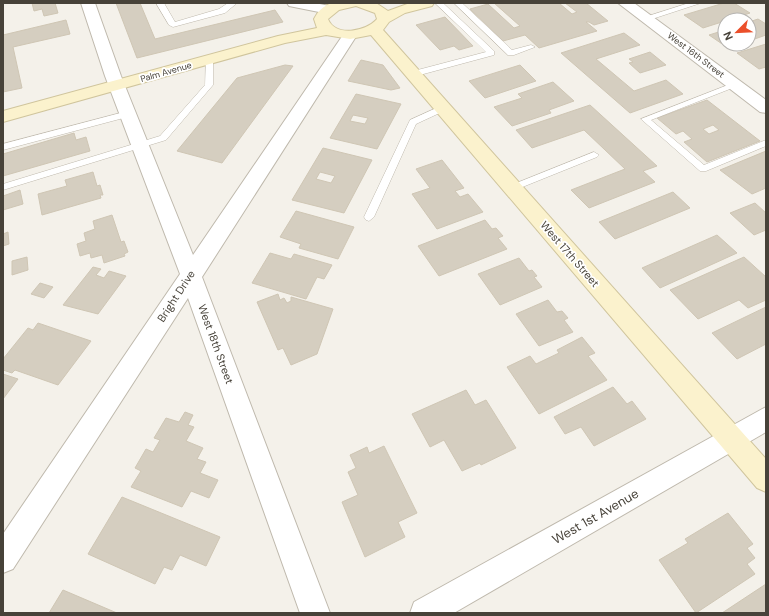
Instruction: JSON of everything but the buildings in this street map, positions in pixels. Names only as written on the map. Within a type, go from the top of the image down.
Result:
[{"type":"main road","points":[[353,3],[338,6],[326,20],[350,35],[378,18],[396,3]]},
{"type":"main road","points":[[360,3],[378,18]]},
{"type":"main road","points":[[378,18],[400,10],[427,3]]},
{"type":"main road","name":"West 17th Street","points":[[378,18],[413,74],[766,479]]},
{"type":"main road","name":"Palm Avenue","points":[[3,117],[115,81],[326,20]]},
{"type":"main road","name":"Palm Avenue","points":[[3,105],[209,60],[283,39],[326,20]]},
{"type":"street","name":"West 18th Street","points":[[88,3],[115,81],[190,274],[315,613]]},
{"type":"street","points":[[294,3],[326,20]]},
{"type":"street","name":"West 16th Street","points":[[627,3],[766,108]]},
{"type":"street","name":"Bright Drive","points":[[3,559],[190,274],[350,35]]},
{"type":"street","name":"West 1st Avenue","points":[[425,613],[766,419]]},
{"type":"lane","points":[[160,3],[173,25],[222,11],[232,3]]},
{"type":"lane","points":[[413,74],[491,52],[439,3]]},
{"type":"lane","points":[[458,3],[511,53],[532,48]]},
{"type":"lane","points":[[646,18],[697,3]]},
{"type":"lane","points":[[3,188],[163,138],[209,85],[209,60]]},
{"type":"lane","points":[[736,85],[645,119],[703,169],[766,143]]},
{"type":"lane","points":[[370,217],[413,122],[443,108]]},
{"type":"lane","points":[[3,146],[128,114]]},
{"type":"lane","points":[[512,188],[594,155]]}]
